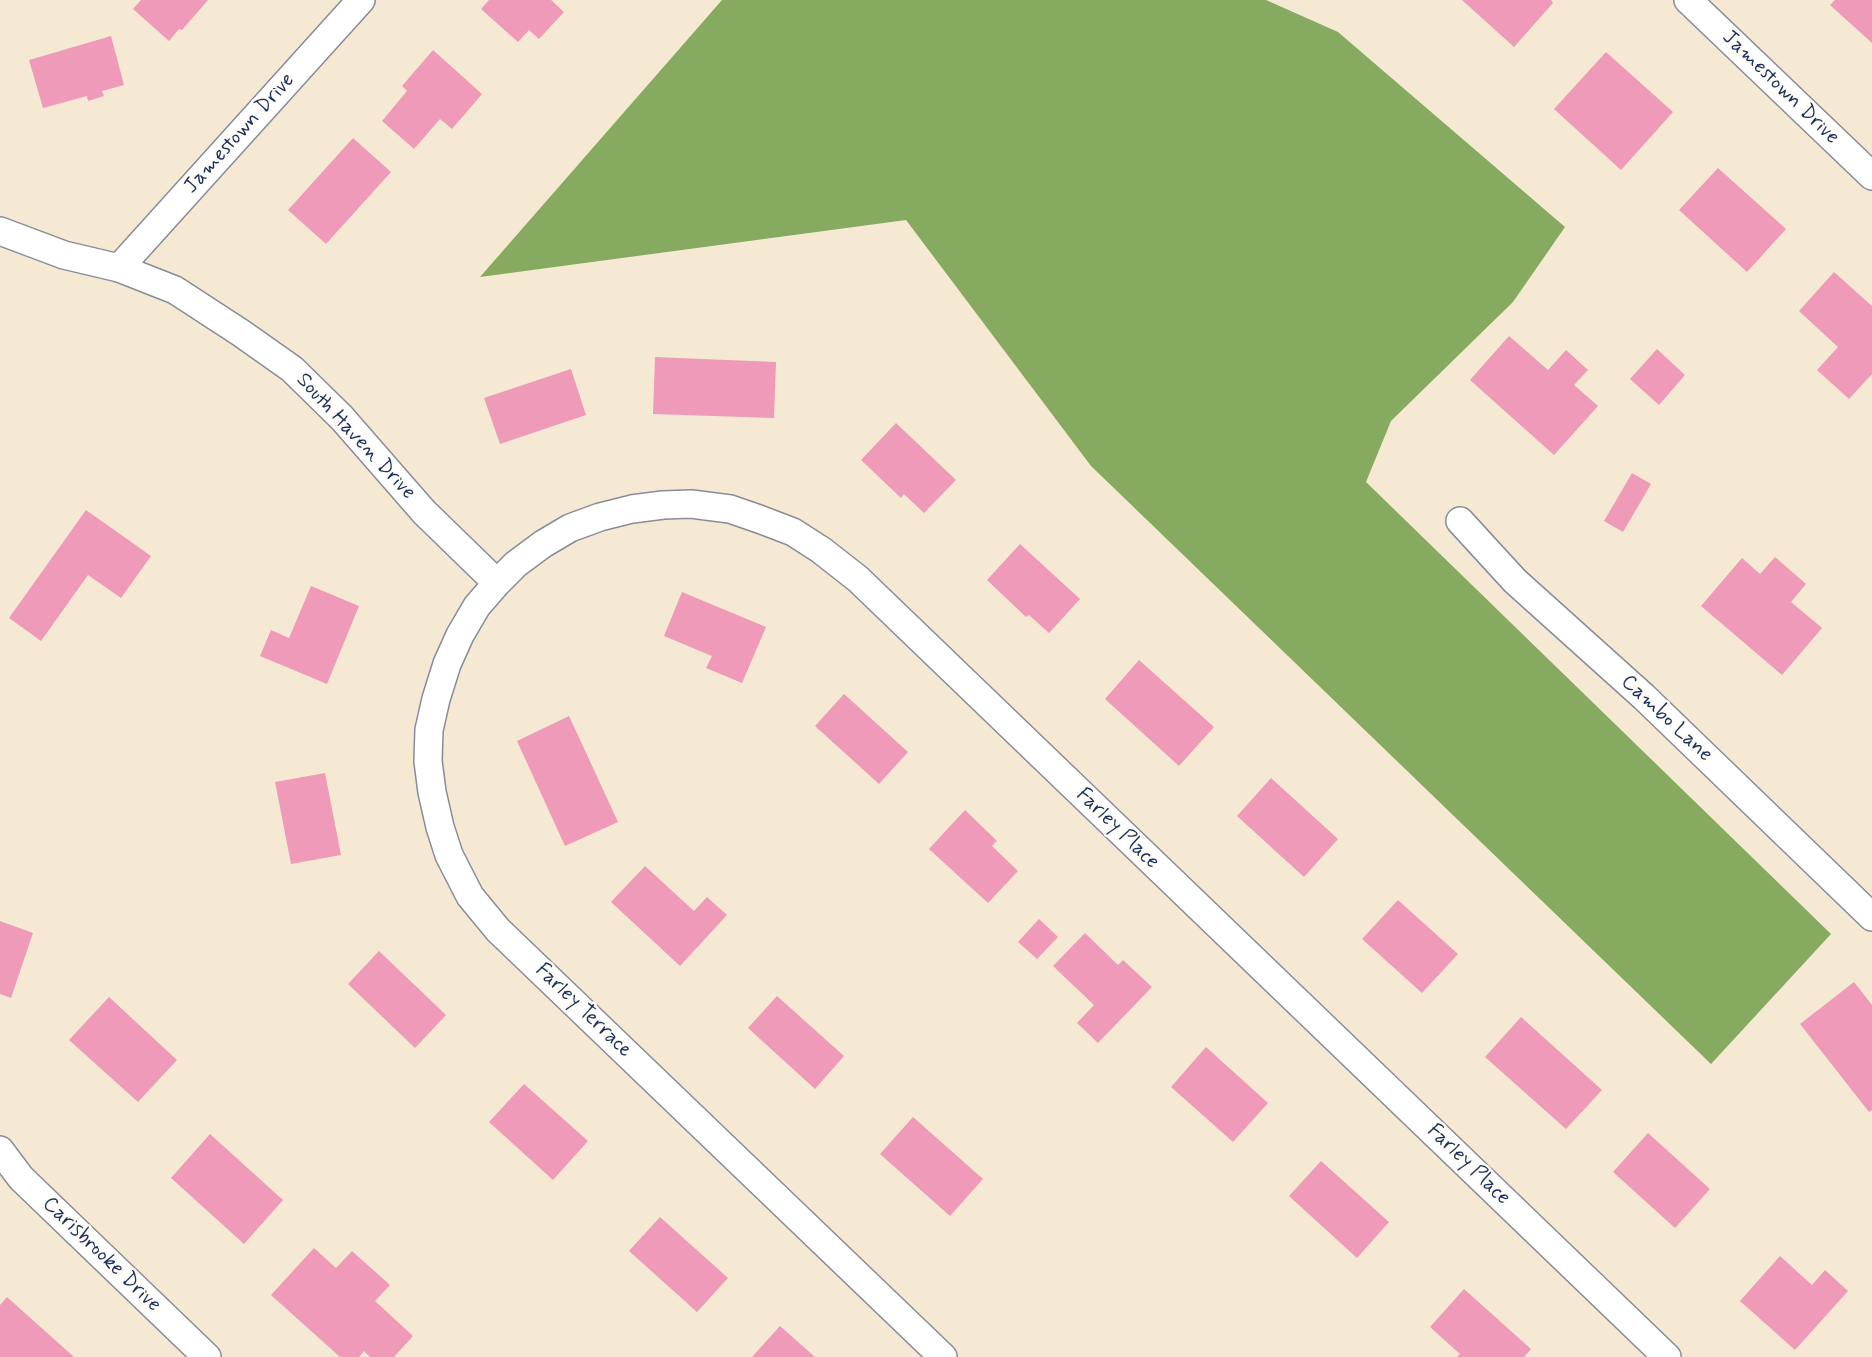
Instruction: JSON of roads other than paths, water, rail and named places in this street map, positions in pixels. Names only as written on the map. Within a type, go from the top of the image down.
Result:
[{"type":"street","name":"Jamestown Drive","points":[[119,268],[361,0]]},
{"type":"street","name":"Jamestown Drive","points":[[1688,0],[1872,176]]},
{"type":"street","name":"South Haven Drive","points":[[0,231],[64,255],[119,268],[175,290],[292,369],[342,418],[424,512],[497,583]]},
{"type":"street","name":"Farley Place","points":[[497,583],[516,564],[570,528],[632,509],[691,504],[730,509],[785,529],[802,538],[858,579],[1667,1357]]},
{"type":"street","name":"Cambo Lane","points":[[1460,521],[1515,581],[1644,697],[1872,917]]},
{"type":"street","name":"Farley Terrace","points":[[497,583],[477,606],[460,635],[447,664],[429,730],[428,761],[440,827],[449,855],[470,896],[498,930],[944,1357]]},
{"type":"street","name":"Carisbrooke Drive","points":[[0,1150],[21,1178],[207,1357]]}]
